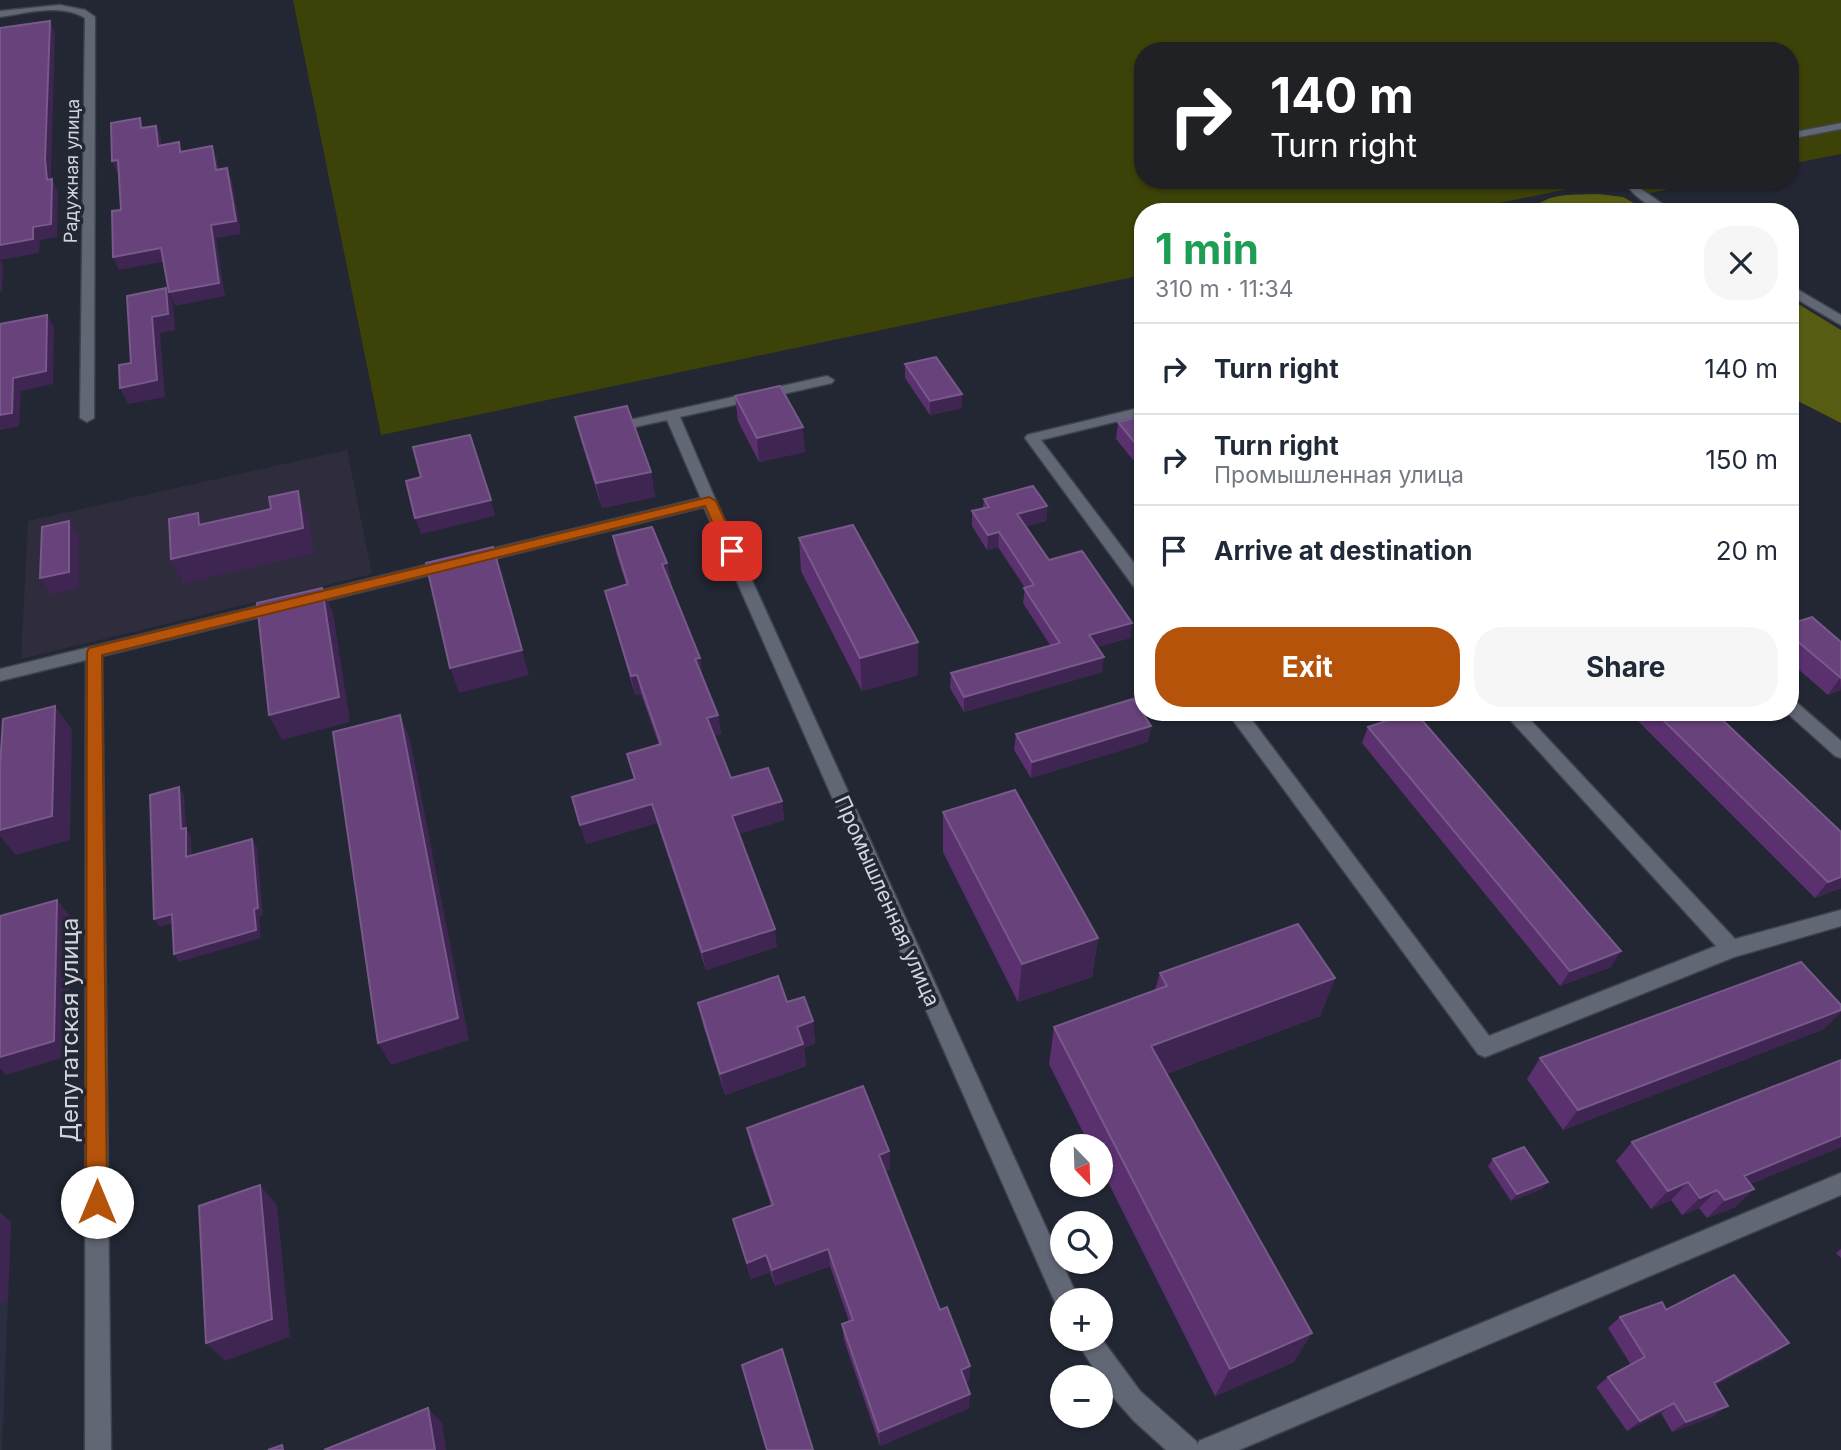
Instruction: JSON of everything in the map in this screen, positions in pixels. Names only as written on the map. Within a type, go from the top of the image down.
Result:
[{"type":"street","name":"Радужная улица","points":[[0,13],[61,7],[81,10],[90,18],[87,418]]},
{"type":"street","points":[[1799,134],[1841,126]]},
{"type":"street","points":[[1636,189],[1654,203]]},
{"type":"street","points":[[1799,295],[1841,321]]},
{"type":"street","points":[[597,431],[827,380]]},
{"type":"street","points":[[1134,413],[1032,438],[1134,575]]},
{"type":"street","name":"Промышленная улица","points":[[672,415],[1063,1288]]},
{"type":"street","points":[[0,675],[709,501]]},
{"type":"street","name":"Депутатская улица","points":[[94,652],[98,1450]]},
{"type":"street","points":[[1799,713],[1841,751]]},
{"type":"street","points":[[1243,721],[1485,1047],[1731,949],[1841,918]]},
{"type":"street","points":[[1521,721],[1731,949]]},
{"type":"street","points":[[1208,1450],[1841,1184]]},
{"type":"street","points":[[1094,1351],[1115,1384],[1150,1422],[1187,1450]]},
{"type":"shaded area","points":[[347,450],[372,574],[21,659],[28,521]]},
{"type":"shaded area","points":[[11,1222],[2,1450],[0,1450],[0,1225]]},
{"type":"green space","points":[[293,0],[1841,0],[1841,154],[1799,162],[1799,42],[1134,42],[1134,189],[1569,189],[1499,203],[1134,203],[1134,277],[381,435]]},
{"type":"green space","points":[[1636,189],[1669,189],[1650,193]]},
{"type":"green space","points":[[1554,197],[1623,197],[1634,203],[1541,203]]},
{"type":"green space","points":[[1799,304],[1841,330],[1841,423],[1799,402]]},
{"type":"building","points":[[50,21],[45,159],[47,180],[52,179],[51,224],[33,227],[33,239],[0,245],[0,28]]},
{"type":"building","points":[[140,118],[141,128],[156,126],[158,146],[179,142],[180,152],[212,146],[216,170],[227,168],[236,221],[211,225],[219,283],[169,292],[161,248],[113,257],[112,211],[121,210],[118,160],[112,161],[111,123]]},
{"type":"building","points":[[166,288],[168,314],[152,317],[157,380],[120,388],[119,365],[131,363],[127,296]]},
{"type":"building","points":[[47,315],[46,371],[13,378],[12,413],[0,415],[0,324]]},
{"type":"building","points":[[936,357],[962,394],[930,401],[905,364]]},
{"type":"building","points":[[780,386],[803,427],[757,438],[735,396]]},
{"type":"building","points":[[627,406],[651,472],[596,483],[575,417]]},
{"type":"building","points":[[1134,418],[1134,442],[1118,422]]},
{"type":"building","points":[[470,435],[491,500],[415,518],[406,481],[421,477],[413,447]]},
{"type":"building","points":[[1033,486],[1047,506],[1017,514],[1049,560],[1082,551],[1132,623],[1089,635],[1104,657],[964,697],[951,673],[1060,643],[1024,588],[1034,585],[999,532],[988,535],[972,511],[989,507],[984,499]]},
{"type":"building","points":[[298,491],[303,528],[171,559],[169,519],[198,513],[199,525],[271,509],[269,497]]},
{"type":"building","points":[[69,521],[69,572],[40,578],[42,527]]},
{"type":"building","points":[[853,525],[918,642],[860,658],[799,538]]},
{"type":"building","points":[[652,527],[667,563],[662,564],[700,658],[695,659],[718,715],[707,718],[731,778],[768,768],[782,801],[732,816],[775,929],[702,952],[652,804],[580,825],[572,797],[635,779],[627,754],[661,744],[637,675],[631,676],[605,591],[628,584],[613,536]]},
{"type":"building","points":[[493,547],[522,650],[450,668],[426,563]]},
{"type":"building","points":[[322,588],[339,697],[269,715],[257,603]]},
{"type":"building","points":[[1812,617],[1841,642],[1841,678],[1799,643],[1799,621]]},
{"type":"building","points":[[1133,699],[1134,721],[1148,721],[1151,726],[1032,762],[1016,734]]},
{"type":"building","points":[[55,706],[52,816],[0,830],[3,719]]},
{"type":"building","points":[[400,715],[458,1018],[378,1043],[333,732]]},
{"type":"building","points":[[1386,721],[1423,721],[1621,951],[1570,971],[1368,727]]},
{"type":"building","points":[[1664,721],[1724,721],[1841,832],[1841,877],[1828,882]]},
{"type":"building","points":[[179,787],[181,829],[186,828],[186,857],[252,839],[258,908],[254,909],[256,930],[174,954],[172,914],[154,919],[150,795]]},
{"type":"building","points":[[1015,790],[1098,938],[1022,964],[943,812]]},
{"type":"building","points":[[57,900],[54,1041],[0,1057],[0,916]]},
{"type":"building","points":[[1298,924],[1335,978],[1151,1046],[1312,1333],[1230,1369],[1113,1142],[1113,1134],[1109,1134],[1054,1027],[1167,986],[1160,973]]},
{"type":"building","points":[[1801,962],[1841,1005],[1841,1010],[1578,1110],[1540,1058]]},
{"type":"building","points":[[778,976],[787,1002],[804,997],[813,1021],[797,1027],[803,1044],[720,1074],[698,1003]]},
{"type":"building","points":[[1841,1060],[1841,1136],[1744,1176],[1754,1189],[1725,1200],[1717,1190],[1700,1198],[1688,1182],[1668,1191],[1632,1142]]},
{"type":"building","points":[[863,1086],[889,1151],[879,1155],[940,1310],[947,1307],[970,1366],[961,1370],[970,1394],[879,1432],[842,1324],[853,1320],[828,1249],[772,1270],[766,1255],[747,1263],[733,1219],[773,1205],[747,1128]]},
{"type":"building","points":[[1524,1147],[1548,1182],[1517,1194],[1493,1159]]},
{"type":"building","points":[[260,1185],[272,1319],[206,1343],[199,1206]]},
{"type":"building","points":[[1734,1275],[1789,1343],[1714,1383],[1728,1406],[1686,1422],[1674,1403],[1640,1421],[1608,1377],[1645,1357],[1620,1317],[1662,1302],[1666,1310]]},
{"type":"building","points":[[782,1349],[813,1450],[767,1450],[742,1365]]},
{"type":"building","points":[[428,1408],[435,1450],[324,1450]]},
{"type":"building","points":[[282,1445],[283,1450],[268,1450]]},
{"type":"route","points":[[97,1202],[94,652],[709,501],[732,551]]}]
